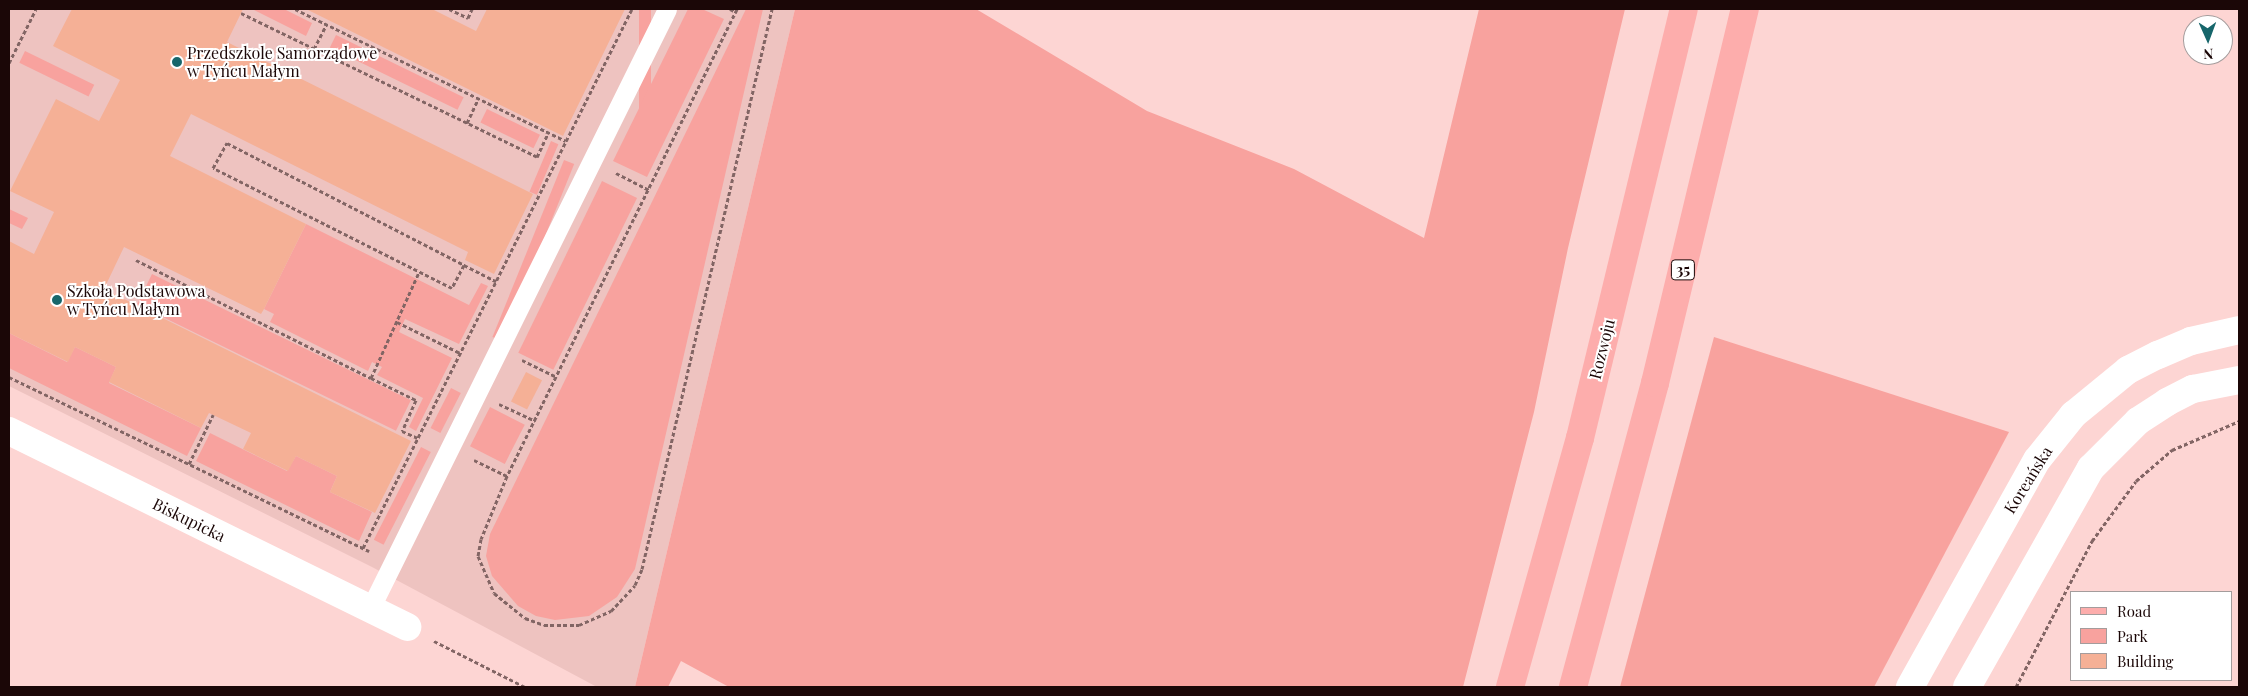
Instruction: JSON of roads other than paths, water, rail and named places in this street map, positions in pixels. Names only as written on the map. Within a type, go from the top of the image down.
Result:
[{"type":"main road","name":"Rozwoju","points":[[1510,687],[1582,429],[1684,9]]},
{"type":"main road","name":"35","points":[[1573,687],[1655,384],[1745,9]]},
{"type":"street","name":"Koreańska","points":[[1910,687],[2037,460],[2074,415],[2128,370],[2191,340],[2239,330]]},
{"type":"street","points":[[1967,687],[2091,468],[2138,421],[2167,402],[2193,389],[2239,380]]},
{"type":"street","name":"Biskupicka","points":[[9,431],[407,627]]},
{"type":"lane","points":[[370,609],[667,9]]},
{"type":"place","name":"Przedszkole Samorządowe w Tyńcu Małym","points":[[177,62]]},
{"type":"place","name":"Szkoła Podstawowa w Tyńcu Małym","points":[[57,300]]}]
